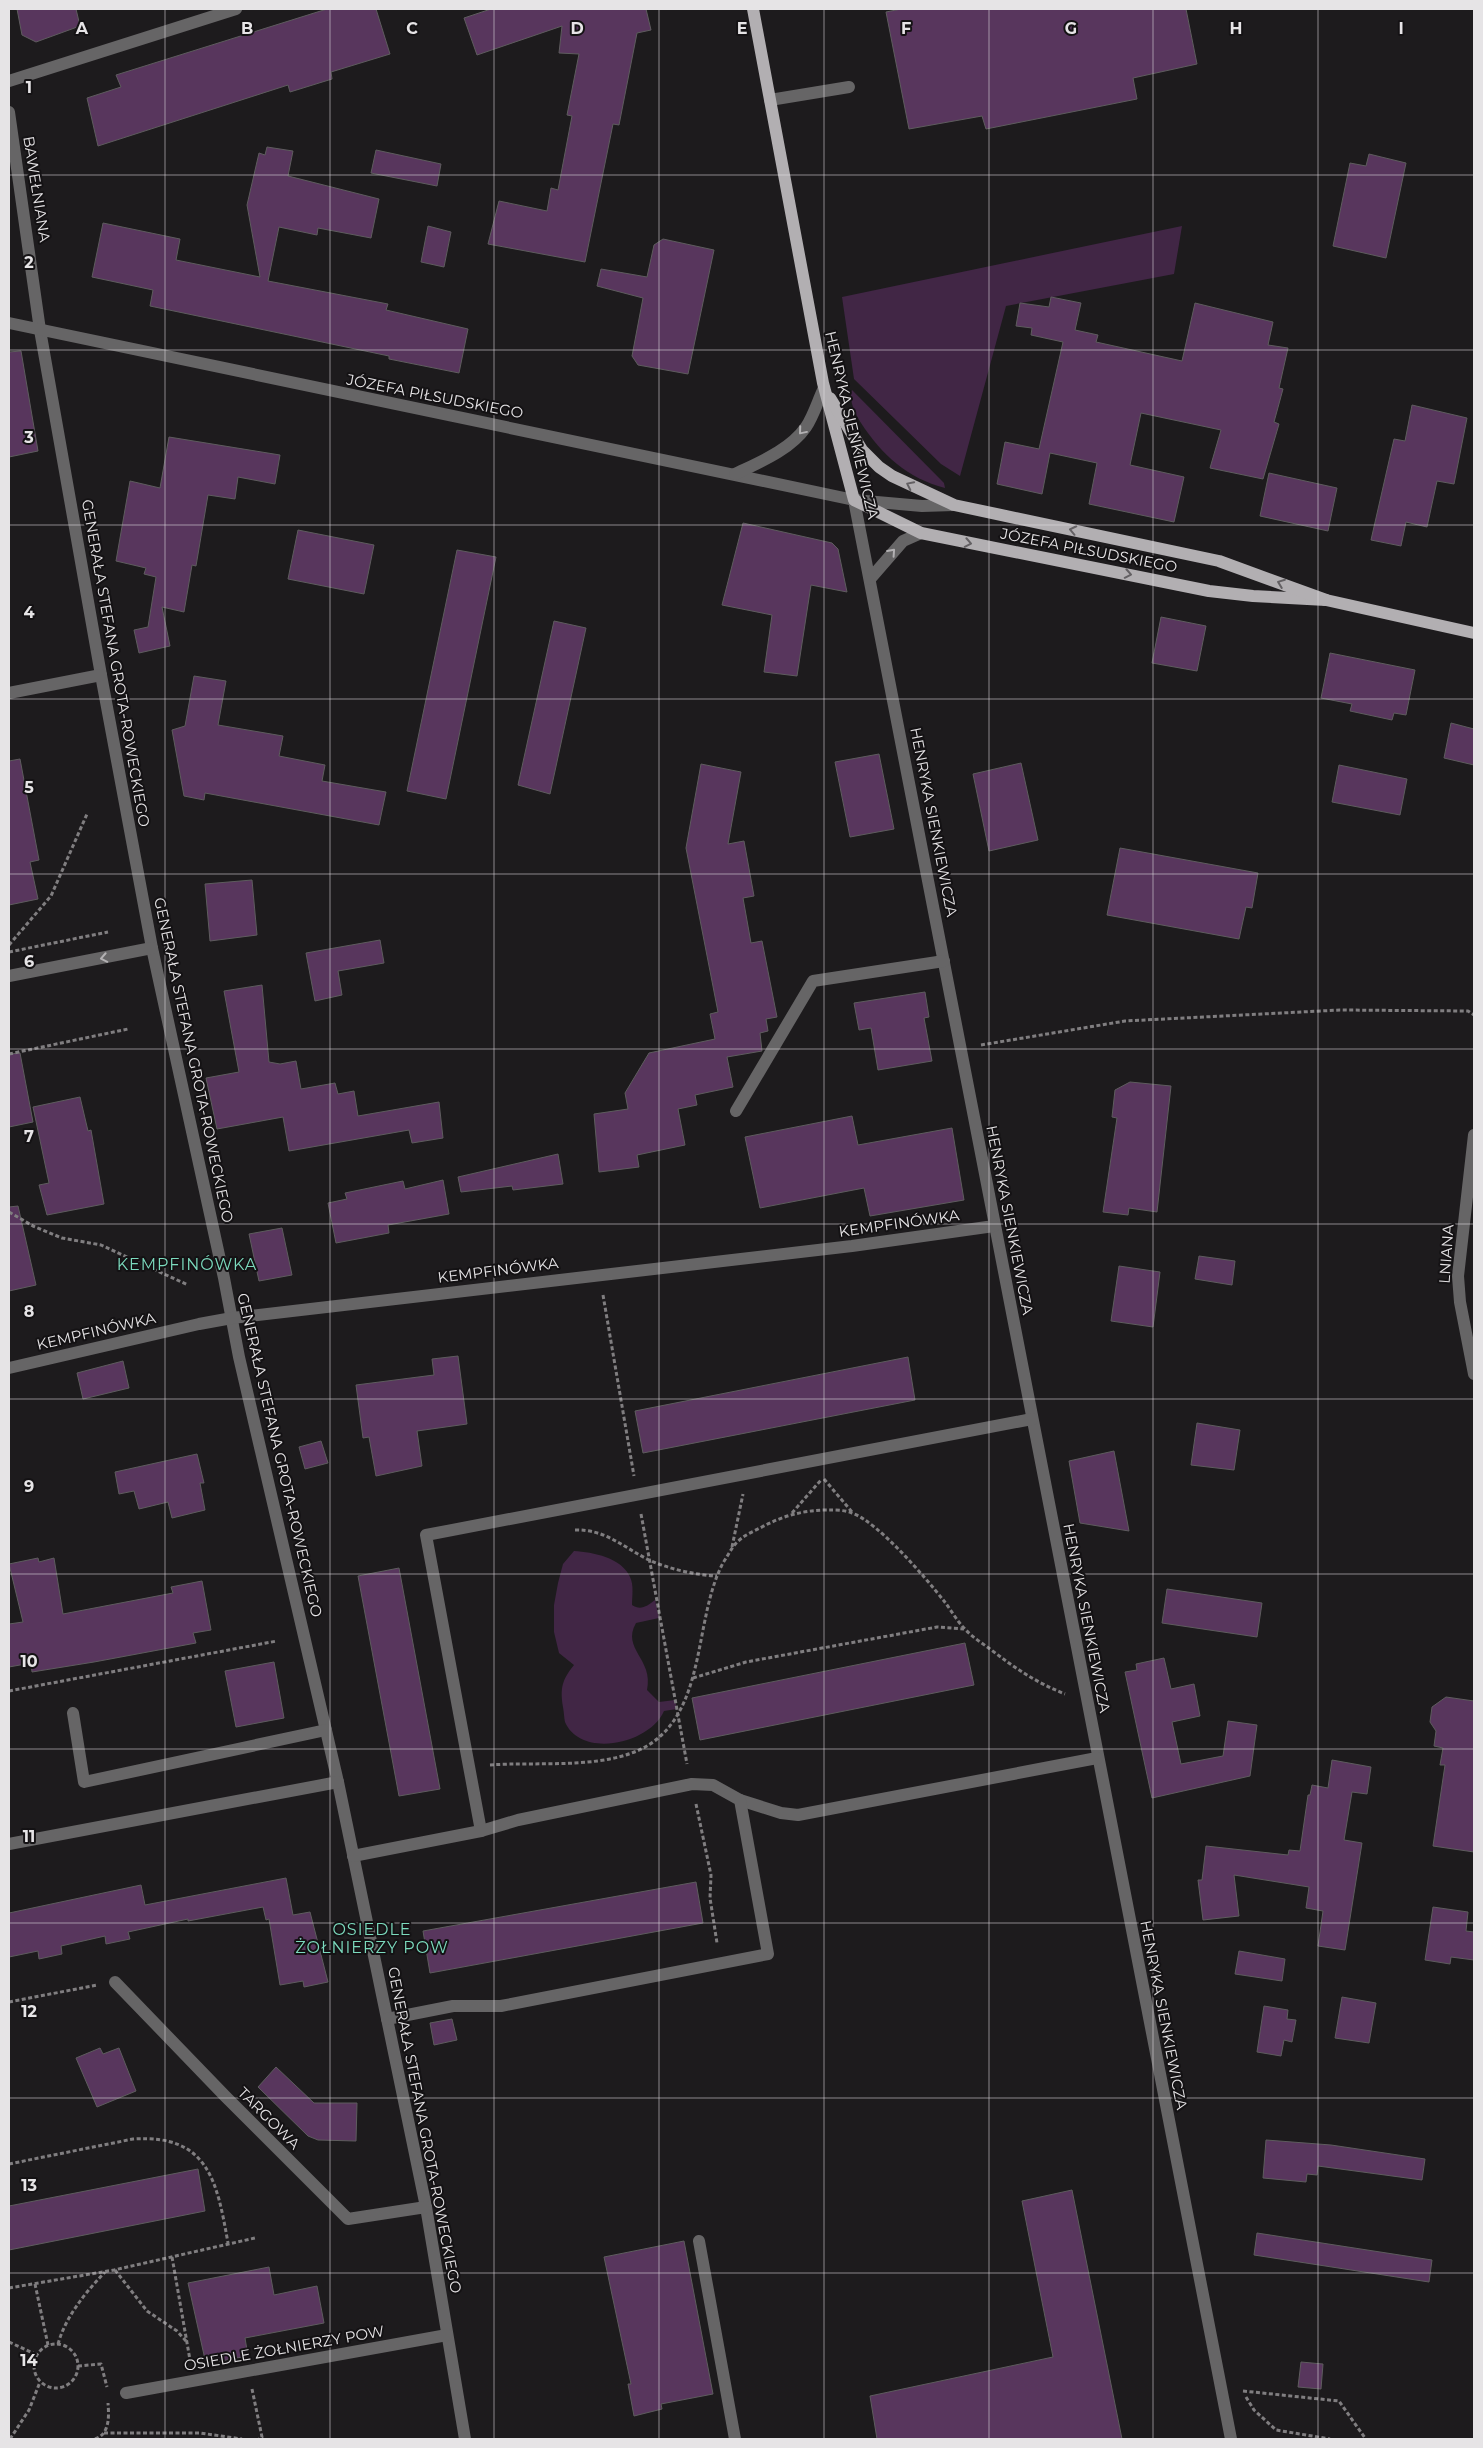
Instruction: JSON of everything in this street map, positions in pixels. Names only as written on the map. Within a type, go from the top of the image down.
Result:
[{"type":"main road","name":"HENRYKA SIENKIEWICZA","points":[[753,9],[824,388],[854,500]]},
{"type":"main road","points":[[824,388],[862,450],[879,467],[892,476],[954,505]]},
{"type":"main road","name":"JÓZEFA PIŁSUDSKIEGO","points":[[854,500],[921,533],[1209,590],[1253,596],[1326,600]]},
{"type":"main road","name":"JÓZEFA PIŁSUDSKIEGO","points":[[954,505],[1219,561],[1326,600],[1474,632]]},
{"type":"street","points":[[9,81],[236,9]]},
{"type":"street","points":[[770,100],[849,86]]},
{"type":"street","name":"BAWEŁNIANA","points":[[9,112],[40,330]]},
{"type":"street","name":"JÓZEFA PIŁSUDSKIEGO","points":[[9,323],[854,500],[922,506],[954,505]]},
{"type":"street","name":"GENERAŁA STEFANA GROTA-ROWECKIEGO","points":[[40,330],[100,675],[152,948],[232,1318],[338,1782],[426,2207],[465,2439]]},
{"type":"street","points":[[735,474],[771,456],[800,434],[807,425],[824,388]]},
{"type":"street","name":"HENRYKA SIENKIEWICZA","points":[[854,500],[1231,2439]]},
{"type":"street","points":[[870,579],[903,541],[921,533]]},
{"type":"street","points":[[9,693],[100,675]]},
{"type":"street","points":[[9,976],[152,948]]},
{"type":"street","points":[[736,1111],[813,982],[944,961]]},
{"type":"street","name":"LNIANA","points":[[1474,1135],[1458,1276],[1460,1302],[1474,1374]]},
{"type":"street","name":"KEMPFINÓWKA","points":[[9,1368],[232,1318],[852,1246],[994,1226]]},
{"type":"street","points":[[481,1831],[426,1534],[1032,1419]]},
{"type":"street","points":[[73,1713],[84,1782],[326,1730]]},
{"type":"street","points":[[353,1856],[481,1831],[518,1820],[692,1784],[713,1785],[740,1800],[781,1813],[798,1814],[1098,1758]]},
{"type":"street","points":[[9,1844],[338,1782]]},
{"type":"street","points":[[387,2019],[453,2006],[501,2006],[768,1954],[740,1800]]},
{"type":"street","name":"TARGOWA","points":[[115,1982],[224,2096],[348,2219],[426,2207]]},
{"type":"street","points":[[699,2241],[735,2439]]},
{"type":"street","name":"OSIEDLE ŻOŁNIERZY POW","points":[[126,2392],[447,2335]]},
{"type":"path","points":[[9,945],[51,896],[87,814]]},
{"type":"path","points":[[9,952],[108,932]]},
{"type":"path","points":[[981,1045],[1125,1021],[1340,1010],[1468,1011],[1474,1015]]},
{"type":"path","points":[[9,1054],[128,1029]]},
{"type":"path","points":[[9,1212],[33,1226],[62,1238],[101,1245],[188,1285]]},
{"type":"path","points":[[600,1275],[678,1713],[710,1876],[710,1898],[718,1947]]},
{"type":"path","points":[[468,1766],[514,1763],[558,1764],[620,1758],[657,1739],[678,1713],[693,1678],[708,1602],[717,1576],[732,1548],[747,1474]]},
{"type":"path","points":[[791,1514],[823,1478],[852,1513],[883,1535],[912,1565],[965,1629],[1029,1678],[1065,1694]]},
{"type":"path","points":[[732,1548],[742,1538],[791,1514],[830,1510],[852,1513]]},
{"type":"path","points":[[570,1530],[593,1530],[611,1536],[650,1560],[697,1574],[717,1576]]},
{"type":"path","points":[[693,1678],[746,1662],[937,1627],[965,1629]]},
{"type":"path","points":[[9,1692],[277,1641]]},
{"type":"path","points":[[9,2002],[115,1982]]},
{"type":"path","points":[[9,2164],[133,2139],[146,2138],[172,2142],[194,2154],[214,2179],[228,2242]]},
{"type":"path","points":[[9,2288],[114,2270],[228,2242],[255,2238]]},
{"type":"path","points":[[172,2257],[193,2381]]},
{"type":"path","points":[[114,2270],[147,2311],[177,2331],[186,2341]]},
{"type":"path","points":[[58,2344],[67,2321],[79,2302],[105,2271]]},
{"type":"path","points":[[35,2284],[48,2345]]},
{"type":"path","points":[[9,2342],[37,2354]]},
{"type":"path","points":[[58,2344],[68,2348],[73,2353],[78,2366],[72,2380],[61,2387],[46,2386],[40,2382],[34,2369],[37,2354],[48,2345],[58,2344]]},
{"type":"path","points":[[78,2366],[100,2364],[107,2389]]},
{"type":"path","points":[[249,2371],[262,2437],[259,2439]]},
{"type":"path","points":[[10,2439],[29,2410],[40,2382]]},
{"type":"path","points":[[1330,2439],[1276,2430],[1254,2410],[1241,2390],[1339,2401],[1365,2438]]},
{"type":"path","points":[[104,2433],[110,2418],[108,2399]]},
{"type":"path","points":[[95,2439],[104,2433],[200,2433],[242,2439]]},
{"type":"shaded area","points":[[1182,226],[1174,274],[1006,306],[960,476],[941,464],[854,379],[842,297]]},
{"type":"shaded area","points":[[852,390],[944,483],[945,488],[919,478],[887,455],[869,435],[857,416],[851,398]]},
{"type":"shaded area","points":[[574,1551],[606,1557],[621,1565],[631,1580],[632,1605],[635,1607],[647,1606],[655,1600],[659,1618],[636,1623],[632,1632],[632,1640],[646,1670],[648,1679],[647,1690],[659,1702],[675,1700],[677,1709],[664,1711],[645,1732],[631,1739],[615,1743],[585,1741],[573,1734],[565,1722],[562,1689],[564,1680],[574,1665],[559,1653],[554,1632],[554,1605],[563,1564]]},
{"type":"building","points":[[17,9],[76,9],[80,26],[36,42],[22,35]]},
{"type":"building","points":[[327,9],[376,9],[390,54],[331,72],[332,79],[290,92],[288,85],[98,146],[87,98],[121,87],[116,75]]},
{"type":"building","points":[[491,9],[646,9],[651,30],[637,33],[619,125],[613,124],[585,262],[488,244],[499,201],[547,211],[551,188],[558,190],[572,116],[567,115],[579,54],[559,53],[562,26],[477,55],[464,18]]},
{"type":"building","points":[[901,9],[1186,9],[1197,64],[1133,78],[1137,99],[986,129],[982,116],[909,129],[886,12]]},
{"type":"building","points":[[267,147],[293,151],[288,176],[379,199],[371,238],[318,228],[317,235],[279,227],[268,281],[388,304],[386,310],[468,329],[459,373],[389,359],[389,356],[150,306],[153,290],[92,277],[103,223],[180,239],[176,260],[260,277],[247,205],[259,153],[265,155]]},
{"type":"building","points":[[376,150],[441,164],[437,186],[371,173]]},
{"type":"building","points":[[1369,154],[1406,163],[1386,258],[1333,246],[1350,163],[1366,166]]},
{"type":"building","points":[[428,226],[451,232],[444,267],[421,262]]},
{"type":"building","points":[[663,239],[714,250],[688,374],[638,365],[632,356],[643,298],[597,286],[601,269],[647,277],[654,245]]},
{"type":"building","points":[[1051,297],[1081,303],[1075,330],[1098,335],[1096,342],[1182,361],[1195,303],[1273,322],[1268,345],[1288,348],[1279,388],[1283,389],[1274,422],[1279,424],[1263,479],[1210,468],[1221,430],[1141,413],[1130,465],[1184,477],[1174,522],[1089,504],[1097,463],[1050,453],[1042,494],[997,484],[1005,442],[1039,449],[1063,342],[1031,335],[1032,328],[1016,326],[1020,303],[1049,307]]},
{"type":"building","points":[[21,351],[38,451],[9,457],[9,352]]},
{"type":"building","points":[[1412,405],[1467,418],[1454,484],[1437,481],[1427,527],[1406,522],[1401,546],[1371,540],[1394,439],[1405,441]]},
{"type":"building","points":[[169,437],[280,455],[275,484],[238,477],[235,499],[208,495],[196,566],[192,565],[184,612],[162,607],[170,646],[139,653],[134,630],[148,627],[156,577],[144,574],[146,568],[116,561],[130,481],[160,488]]},
{"type":"building","points":[[1269,473],[1337,488],[1328,531],[1260,516]]},
{"type":"building","points":[[743,523],[832,543],[838,549],[847,592],[811,585],[797,676],[764,672],[772,615],[722,605]]},
{"type":"building","points":[[298,530],[374,545],[364,594],[288,579]]},
{"type":"building","points":[[457,550],[496,557],[446,799],[407,791]]},
{"type":"building","points":[[1161,617],[1206,626],[1197,671],[1152,663]]},
{"type":"building","points":[[554,621],[586,628],[550,794],[518,785]]},
{"type":"building","points":[[1330,653],[1415,670],[1406,715],[1394,713],[1392,720],[1350,711],[1352,704],[1321,698]]},
{"type":"building","points":[[194,676],[226,681],[218,725],[283,736],[279,756],[325,765],[322,781],[386,792],[379,825],[205,793],[204,800],[184,796],[172,730],[185,726]]},
{"type":"building","points":[[1451,723],[1474,729],[1474,765],[1444,758]]},
{"type":"building","points":[[879,754],[894,829],[850,837],[835,762]]},
{"type":"building","points":[[20,759],[39,860],[30,862],[38,899],[9,905],[9,761]]},
{"type":"building","points":[[1021,763],[1038,840],[989,851],[973,774]]},
{"type":"building","points":[[701,764],[741,772],[728,844],[744,841],[754,896],[743,898],[751,943],[762,941],[777,1017],[766,1019],[768,1031],[760,1033],[762,1051],[727,1057],[733,1087],[695,1095],[697,1105],[678,1109],[685,1145],[637,1155],[639,1167],[599,1172],[594,1114],[628,1109],[625,1093],[649,1053],[715,1039],[710,1014],[718,1012],[686,848]]},
{"type":"building","points":[[1339,765],[1407,779],[1400,815],[1332,802]]},
{"type":"building","points":[[1120,848],[1258,873],[1252,908],[1246,907],[1239,939],[1107,915]]},
{"type":"building","points":[[252,880],[257,935],[210,941],[205,884]]},
{"type":"building","points":[[380,940],[384,963],[338,971],[342,995],[315,1001],[306,953]]},
{"type":"building","points":[[262,985],[269,1062],[280,1064],[296,1061],[301,1089],[335,1083],[338,1094],[354,1091],[358,1116],[439,1102],[443,1138],[412,1143],[409,1130],[289,1151],[283,1117],[217,1129],[206,1078],[239,1072],[224,991]]},
{"type":"building","points":[[925,992],[929,1017],[924,1018],[932,1061],[878,1070],[871,1028],[859,1030],[854,1003]]},
{"type":"building","points":[[20,1053],[33,1122],[9,1127],[9,1054]]},
{"type":"building","points":[[1130,1082],[1171,1086],[1157,1212],[1129,1208],[1128,1215],[1103,1212],[1117,1118],[1112,1117],[1115,1090]]},
{"type":"building","points":[[80,1097],[88,1131],[91,1130],[104,1204],[47,1215],[39,1185],[49,1183],[33,1107]]},
{"type":"building","points":[[852,1116],[858,1145],[952,1128],[964,1200],[870,1216],[864,1188],[760,1208],[745,1137]]},
{"type":"building","points":[[558,1154],[563,1184],[513,1190],[512,1186],[461,1192],[458,1177]]},
{"type":"building","points":[[443,1180],[449,1214],[388,1225],[389,1233],[336,1243],[328,1203],[347,1199],[345,1193],[403,1181],[405,1189]]},
{"type":"building","points":[[18,1206],[36,1285],[9,1291],[9,1207]]},
{"type":"building","points":[[282,1228],[292,1275],[259,1281],[249,1234]]},
{"type":"building","points":[[1199,1256],[1235,1261],[1232,1285],[1195,1279]]},
{"type":"building","points":[[1119,1266],[1160,1272],[1153,1327],[1111,1321]]},
{"type":"building","points":[[458,1356],[467,1424],[417,1431],[422,1466],[376,1476],[369,1437],[363,1438],[356,1385],[434,1375],[432,1359]]},
{"type":"building","points":[[908,1357],[915,1400],[643,1453],[635,1411]]},
{"type":"building","points":[[123,1361],[129,1388],[83,1399],[77,1373]]},
{"type":"building","points":[[1197,1423],[1240,1430],[1234,1470],[1191,1465]]},
{"type":"building","points":[[321,1441],[328,1463],[305,1469],[299,1447]]},
{"type":"building","points":[[1114,1451],[1129,1531],[1080,1523],[1069,1461]]},
{"type":"building","points":[[197,1454],[204,1483],[200,1483],[205,1510],[172,1518],[168,1502],[139,1509],[134,1491],[119,1494],[115,1472]]},
{"type":"building","points":[[38,1558],[39,1562],[54,1558],[63,1614],[173,1593],[171,1587],[202,1581],[211,1630],[193,1633],[196,1643],[94,1662],[32,1672],[31,1663],[9,1667],[9,1624],[23,1622],[9,1564]]},
{"type":"building","points":[[399,1568],[440,1789],[399,1796],[358,1576]]},
{"type":"building","points":[[1167,1589],[1262,1603],[1257,1637],[1162,1623]]},
{"type":"building","points":[[965,1643],[974,1685],[700,1740],[692,1698]]},
{"type":"building","points":[[1164,1658],[1171,1689],[1194,1684],[1200,1716],[1172,1722],[1181,1764],[1223,1756],[1228,1721],[1257,1725],[1250,1776],[1152,1798],[1125,1672],[1137,1670],[1136,1664]]},
{"type":"building","points":[[274,1662],[284,1718],[236,1727],[225,1671]]},
{"type":"building","points":[[1446,1697],[1474,1701],[1474,1852],[1433,1846],[1445,1765],[1440,1765],[1443,1748],[1434,1746],[1436,1731],[1430,1722],[1432,1707]]},
{"type":"building","points":[[1332,1760],[1371,1767],[1367,1794],[1352,1792],[1344,1840],[1362,1843],[1345,1950],[1318,1946],[1323,1911],[1306,1908],[1309,1887],[1234,1875],[1239,1916],[1203,1920],[1198,1880],[1202,1880],[1206,1846],[1288,1855],[1289,1850],[1300,1851],[1308,1795],[1310,1795],[1312,1785],[1328,1788]]},
{"type":"building","points":[[286,1878],[293,1915],[310,1912],[328,1982],[304,1987],[303,1981],[280,1985],[269,1919],[266,1920],[263,1907],[188,1921],[188,1919],[128,1932],[130,1939],[106,1944],[105,1936],[61,1946],[62,1954],[39,1959],[38,1951],[9,1957],[9,1913],[141,1885],[145,1905]]},
{"type":"building","points":[[696,1882],[703,1923],[430,1973],[423,1931]]},
{"type":"building","points":[[1433,1907],[1468,1912],[1466,1931],[1474,1932],[1474,1960],[1451,1957],[1450,1964],[1425,1960]]},
{"type":"building","points":[[1239,1951],[1285,1959],[1282,1981],[1235,1974]]},
{"type":"building","points":[[1342,1997],[1376,2003],[1369,2043],[1335,2038]]},
{"type":"building","points":[[1264,2006],[1288,2010],[1287,2019],[1296,2020],[1292,2042],[1284,2040],[1281,2056],[1257,2052]]},
{"type":"building","points":[[452,2019],[457,2040],[434,2045],[430,2023]]},
{"type":"building","points":[[100,2048],[103,2054],[119,2048],[136,2091],[97,2107],[76,2058]]},
{"type":"building","points":[[276,2067],[314,2103],[357,2103],[356,2141],[318,2140],[308,2136],[258,2087]]},
{"type":"building","points":[[1266,2140],[1331,2145],[1425,2159],[1422,2180],[1318,2166],[1317,2175],[1307,2174],[1306,2182],[1263,2178]]},
{"type":"building","points":[[198,2169],[205,2211],[9,2250],[9,2206]]},
{"type":"building","points":[[1072,2190],[1122,2439],[877,2439],[870,2396],[1053,2357],[1022,2201]]},
{"type":"building","points":[[1257,2233],[1432,2260],[1429,2282],[1254,2255]]},
{"type":"building","points":[[684,2241],[713,2394],[661,2404],[662,2409],[634,2416],[628,2384],[631,2384],[604,2257]]},
{"type":"building","points":[[269,2267],[274,2295],[317,2286],[324,2323],[245,2338],[248,2356],[206,2364],[188,2283]]},
{"type":"building","points":[[1301,2362],[1323,2364],[1321,2389],[1298,2387]]},
{"type":"district","name":"KEMPFINÓWKA","points":[[187,1264]]},
{"type":"district","name":"OSIEDLE ŻOŁNIERZY POW","points":[[372,1938]]}]
